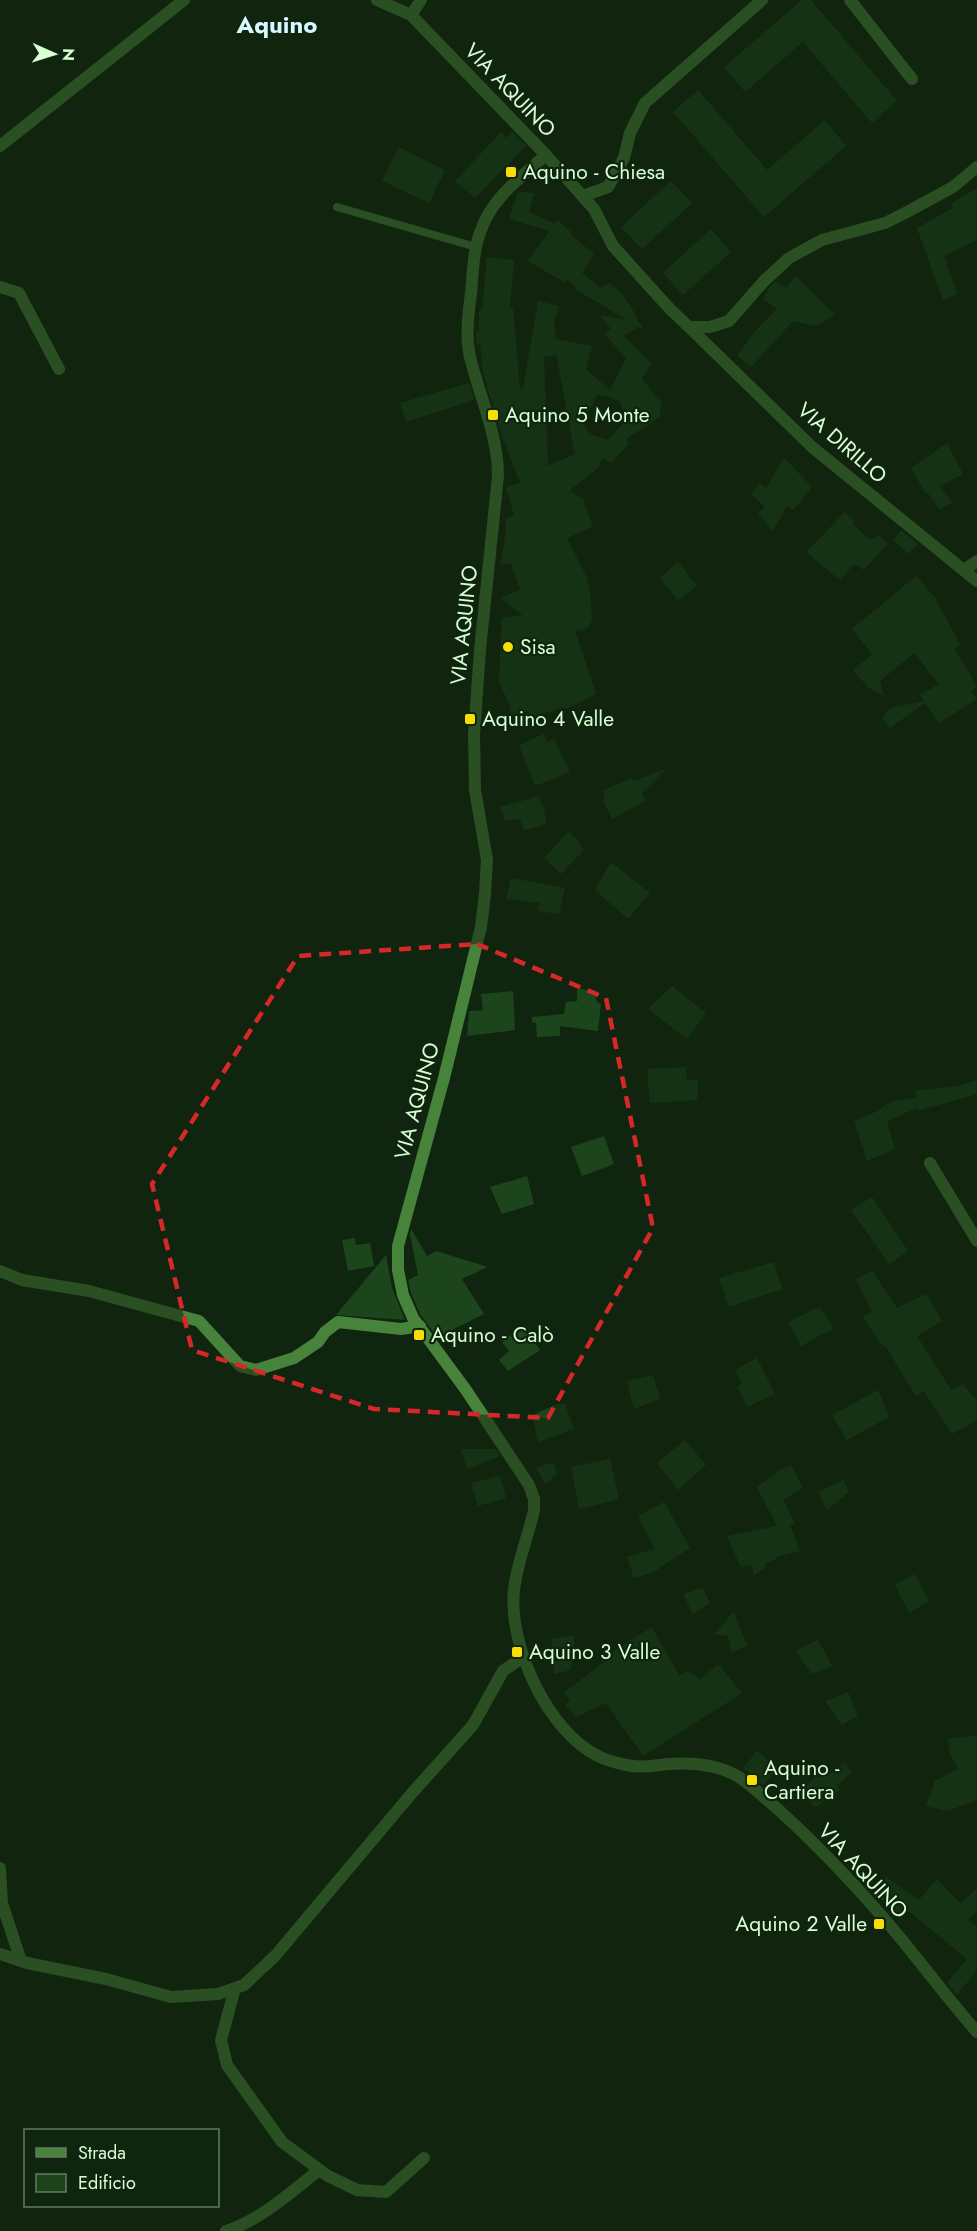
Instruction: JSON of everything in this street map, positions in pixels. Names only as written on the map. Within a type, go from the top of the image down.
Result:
[{"type":"street","points":[[0,146],[184,0]]},
{"type":"street","name":"VIA AQUINO","points":[[377,0],[411,15],[546,155],[494,204],[481,230],[476,247],[467,338],[470,360],[492,427],[498,457],[474,735],[475,790],[486,860],[485,894],[481,927],[444,1078],[398,1246],[398,1270],[403,1295],[413,1318],[513,1461],[529,1485],[534,1498],[534,1510],[514,1591],[517,1636],[523,1657],[539,1693],[560,1725],[595,1755],[612,1762],[644,1767],[700,1764],[744,1780],[826,1856],[874,1906],[977,2032]]},
{"type":"street","points":[[411,15],[421,0]]},
{"type":"street","points":[[583,196],[608,187],[624,158],[630,133],[645,104],[762,0]]},
{"type":"street","points":[[850,0],[912,79]]},
{"type":"street","name":"VIA DIRILLO","points":[[546,155],[594,208],[613,246],[670,309],[812,447],[977,581]]},
{"type":"street","points":[[689,327],[710,327],[729,321],[764,281],[789,258],[822,240],[885,223],[908,212],[953,187],[977,167]]},
{"type":"street","points":[[0,287],[19,293],[59,369]]},
{"type":"street","points":[[964,570],[977,561]]},
{"type":"street","points":[[930,1163],[977,1241]]},
{"type":"street","points":[[0,1271],[21,1280],[89,1291],[199,1321],[240,1366],[256,1370],[294,1358],[318,1342],[325,1332],[338,1322],[401,1329],[420,1326]]},
{"type":"street","points":[[0,1954],[171,1997],[218,1994],[244,1985],[275,1956],[412,1793],[473,1725],[503,1671],[523,1657]]},
{"type":"street","points":[[0,1868],[2,1903],[21,1961]]},
{"type":"street","points":[[235,1988],[220,2040],[227,2065],[282,2142],[328,2176],[357,2190],[386,2192],[424,2158]]},
{"type":"street","points":[[226,2231],[236,2228],[281,2200],[319,2170]]},
{"type":"lane","points":[[337,207],[476,247]]},
{"type":"highlighted area","points":[[477,944],[606,998],[653,1228],[548,1418],[374,1409],[192,1350],[152,1184],[298,956]]},
{"type":"building","points":[[802,0],[811,0],[897,101],[872,123],[803,42],[745,92],[724,67]]},
{"type":"building","points":[[698,90],[767,170],[825,120],[846,146],[764,217],[673,112]]},
{"type":"building","points":[[501,132],[506,138],[512,132],[526,146],[475,198],[455,181]]},
{"type":"building","points":[[399,147],[445,170],[429,203],[382,181]]},
{"type":"building","points":[[671,181],[692,203],[642,249],[621,227]]},
{"type":"building","points":[[977,188],[977,240],[944,256],[957,294],[943,300],[917,228],[953,208],[951,203]]},
{"type":"building","points":[[518,192],[534,193],[529,212],[555,224],[558,220],[572,233],[571,235],[594,254],[582,273],[601,288],[609,283],[617,289],[631,306],[639,323],[644,324],[641,326],[643,330],[638,327],[624,336],[651,363],[642,379],[661,403],[660,417],[626,439],[629,443],[612,463],[602,458],[598,468],[569,491],[583,499],[593,527],[567,538],[586,576],[590,592],[592,620],[588,628],[575,631],[596,694],[566,709],[565,707],[531,717],[529,711],[512,717],[508,701],[499,682],[502,618],[523,615],[500,598],[520,590],[511,563],[500,565],[506,533],[506,518],[514,515],[506,487],[520,483],[500,430],[483,373],[480,344],[476,344],[487,257],[514,260],[510,307],[513,308],[520,389],[523,389],[538,301],[559,306],[554,321],[556,339],[592,346],[586,369],[610,390],[626,358],[604,334],[611,329],[600,315],[627,320],[577,290],[568,279],[566,283],[528,261],[550,231],[509,219]],"holes":[[[556,355],[575,454],[548,466],[544,357]],[[597,395],[608,396],[620,402],[627,419],[608,440],[591,434],[582,424]]]},
{"type":"building","points":[[711,229],[731,252],[683,295],[663,273]]},
{"type":"building","points":[[796,276],[835,315],[815,326],[793,321],[751,367],[737,356],[756,330],[777,309],[763,299],[776,281],[786,288]]},
{"type":"building","points":[[469,383],[474,400],[406,422],[400,403]]},
{"type":"building","points":[[947,443],[963,474],[940,486],[952,502],[940,510],[928,493],[926,494],[911,468]]},
{"type":"building","points":[[784,458],[812,487],[793,510],[787,506],[773,531],[758,514],[765,507],[751,494],[760,483],[766,488]]},
{"type":"building","points":[[845,512],[854,521],[853,525],[871,540],[879,535],[887,544],[864,570],[854,564],[840,580],[806,552]]},
{"type":"building","points":[[901,530],[918,544],[909,554],[893,540]]},
{"type":"building","points":[[678,562],[697,586],[678,600],[660,578]]},
{"type":"building","points":[[916,576],[938,601],[960,644],[955,650],[977,686],[971,692],[977,699],[939,723],[925,703],[890,728],[882,718],[891,708],[924,701],[920,695],[939,684],[914,653],[880,681],[884,696],[869,688],[853,671],[872,654],[852,629]]},
{"type":"building","points":[[544,734],[547,742],[554,738],[570,772],[535,786],[519,745]]},
{"type":"building","points":[[666,769],[642,793],[645,801],[612,819],[604,803],[604,790],[631,778],[634,781]]},
{"type":"building","points":[[539,796],[546,824],[524,831],[520,819],[505,821],[500,807]]},
{"type":"building","points":[[568,832],[577,839],[584,850],[561,874],[544,858]]},
{"type":"building","points":[[611,862],[650,893],[628,919],[595,890]]},
{"type":"building","points":[[511,878],[565,888],[559,914],[537,911],[540,903],[506,899]]},
{"type":"building","points":[[672,986],[706,1013],[687,1039],[648,1009]]},
{"type":"building","points":[[577,989],[597,990],[596,1001],[601,1004],[598,1031],[560,1026],[560,1036],[537,1037],[536,1023],[532,1022],[532,1017],[564,1014],[566,1002],[577,1001]]},
{"type":"building","points":[[513,991],[515,1030],[467,1036],[469,1011],[483,1010],[481,994]]},
{"type":"building","points":[[686,1067],[687,1080],[698,1080],[697,1100],[650,1103],[647,1069]]},
{"type":"building","points":[[977,1080],[977,1094],[917,1111],[917,1108],[887,1121],[895,1149],[867,1161],[854,1121],[876,1112],[892,1101],[916,1098],[915,1091],[958,1086]]},
{"type":"building","points":[[604,1136],[614,1164],[582,1176],[571,1147]]},
{"type":"building","points":[[527,1176],[534,1204],[502,1214],[490,1187]]},
{"type":"building","points":[[872,1197],[908,1251],[889,1264],[851,1210]]},
{"type":"building","points":[[411,1229],[427,1256],[436,1251],[488,1267],[462,1279],[484,1314],[438,1337],[435,1331],[433,1332],[420,1314],[408,1280],[418,1275]]},
{"type":"building","points":[[355,1238],[356,1245],[370,1243],[374,1266],[348,1271],[342,1240]]},
{"type":"building","points":[[386,1255],[392,1288],[405,1320],[336,1315]]},
{"type":"building","points":[[774,1262],[782,1289],[729,1307],[719,1278]]},
{"type":"building","points":[[872,1271],[897,1308],[926,1294],[942,1321],[917,1336],[951,1390],[963,1384],[977,1401],[977,1420],[952,1434],[924,1391],[916,1396],[885,1346],[883,1347],[863,1317],[872,1311],[856,1279]]},
{"type":"building","points":[[819,1307],[834,1328],[801,1346],[789,1322]]},
{"type":"building","points":[[523,1325],[540,1350],[508,1371],[499,1360],[509,1351],[502,1342]]},
{"type":"building","points":[[757,1358],[775,1394],[747,1407],[737,1387],[742,1383],[735,1370]]},
{"type":"building","points":[[653,1375],[660,1399],[634,1409],[627,1381]]},
{"type":"building","points":[[878,1390],[889,1417],[847,1440],[832,1415]]},
{"type":"building","points":[[558,1404],[565,1404],[574,1429],[538,1442],[532,1415]]},
{"type":"building","points":[[685,1440],[706,1465],[678,1490],[657,1463]]},
{"type":"building","points":[[461,1449],[496,1449],[500,1456],[467,1469]]},
{"type":"building","points":[[610,1459],[619,1499],[579,1509],[571,1467]]},
{"type":"building","points":[[553,1463],[557,1474],[546,1484],[535,1467]]},
{"type":"building","points":[[791,1465],[803,1488],[783,1500],[795,1524],[790,1526],[800,1551],[775,1557],[776,1559],[765,1563],[765,1568],[754,1575],[752,1565],[741,1567],[727,1536],[777,1526],[757,1487],[783,1468]]},
{"type":"building","points":[[500,1476],[506,1498],[478,1506],[471,1483]]},
{"type":"building","points":[[843,1480],[849,1492],[827,1510],[818,1492]]},
{"type":"building","points":[[664,1502],[690,1548],[652,1573],[634,1578],[627,1557],[655,1549],[638,1516]]},
{"type":"building","points":[[915,1574],[929,1601],[909,1613],[895,1585]]},
{"type":"building","points":[[703,1588],[710,1603],[693,1614],[683,1594]]},
{"type":"building","points":[[734,1612],[747,1646],[732,1652],[728,1636],[714,1634]]},
{"type":"building","points":[[652,1627],[679,1675],[689,1671],[700,1680],[718,1664],[742,1693],[643,1756],[606,1703],[576,1717],[565,1705],[570,1701],[564,1693],[605,1661],[602,1662],[601,1659]]},
{"type":"building","points":[[575,1635],[571,1670],[554,1674],[552,1639]]},
{"type":"building","points":[[818,1640],[832,1666],[812,1674],[795,1651]]},
{"type":"building","points":[[848,1692],[858,1716],[842,1725],[825,1701]]},
{"type":"building","points":[[977,1735],[977,1800],[947,1811],[926,1806],[935,1781],[958,1769],[950,1753],[948,1739]]},
{"type":"building","points":[[757,1751],[778,1768],[763,1785],[743,1768]]},
{"type":"building","points":[[844,1763],[852,1772],[838,1785],[840,1790],[815,1808],[801,1792],[820,1770],[828,1775]]},
{"type":"building","points":[[886,1877],[919,1900],[937,1879],[960,1903],[977,1889],[977,1911],[967,1920],[977,1926],[977,1970],[957,1995],[947,1983],[967,1959],[905,1908],[899,1915],[873,1892]]},
{"type":"place","name":"Aquino - Chiesa","points":[[511,172]]},
{"type":"place","name":"Aquino 5 Monte","points":[[493,415]]},
{"type":"place","name":"Sisa","points":[[508,647]]},
{"type":"place","name":"Aquino 4 Valle","points":[[470,719]]},
{"type":"place","name":"Aquino - Calò","points":[[419,1335]]},
{"type":"place","name":"Aquino 3 Valle","points":[[517,1652]]},
{"type":"place","name":"Aquino - Cartiera","points":[[752,1780]]},
{"type":"place","name":"Aquino 2 Valle","points":[[879,1924]]},
{"type":"district","name":"Aquino","points":[[277,24]]}]
